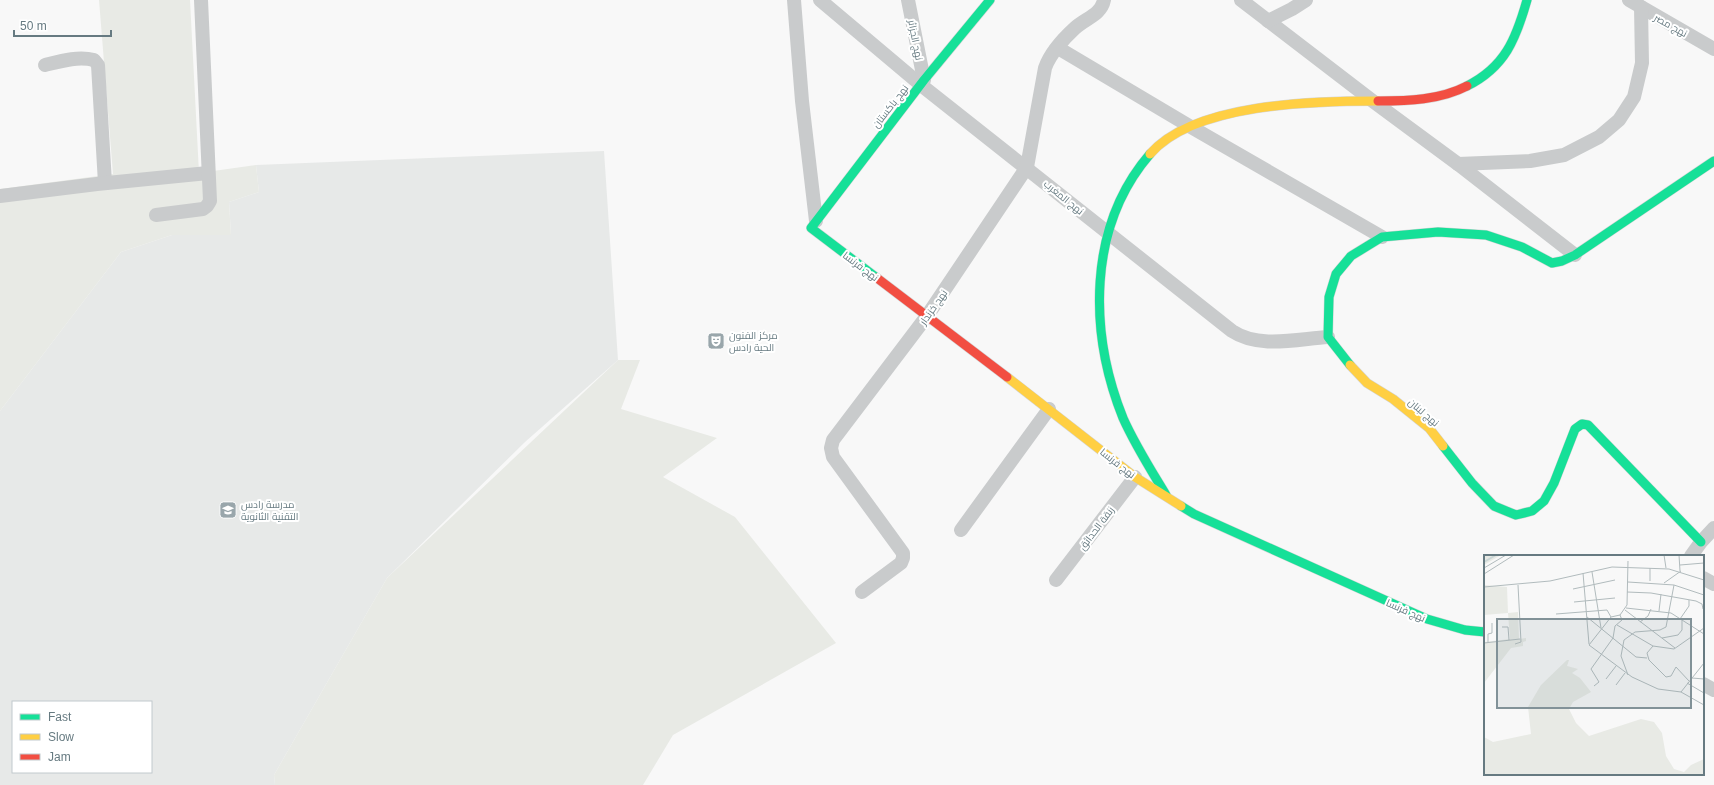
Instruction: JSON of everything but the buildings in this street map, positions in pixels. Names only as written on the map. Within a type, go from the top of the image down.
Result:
[{"type":"street","points":[[156,215],[203,209],[210,201],[201,0]]},
{"type":"street","points":[[794,0],[814,224]]},
{"type":"street","name":"نهج المغرب","points":[[820,0],[1242,338],[1255,341],[1272,341],[1328,337]]},
{"type":"street","name":"نهج الجزائر","points":[[908,0],[922,82]]},
{"type":"street","name":"نهج باكستان","points":[[814,224],[922,82],[990,0]]},
{"type":"street","name":"نهج خزندار","points":[[862,592],[901,563],[903,553],[833,457],[831,448],[833,440],[927,316],[1027,167],[1045,68],[1049,58],[1075,28],[1099,11],[1104,0]]},
{"type":"street","points":[[1241,0],[1458,164],[1574,255]]},
{"type":"street","points":[[1268,21],[1306,0]]},
{"type":"street","points":[[1167,498],[1124,418],[1111,380],[1101,323],[1101,267],[1107,231],[1126,186],[1142,163],[1158,146],[1173,134],[1224,115],[1276,106],[1346,100],[1374,102],[1410,99],[1443,94],[1464,88],[1486,76],[1499,63],[1511,46],[1519,28],[1527,0]]},
{"type":"street","points":[[1458,164],[1530,161],[1564,155],[1599,137],[1619,120],[1634,97],[1642,63],[1635,4]]},
{"type":"street","name":"نهج مصر","points":[[1635,4],[1714,49]]},
{"type":"street","points":[[1058,48],[1191,127],[1382,237]]},
{"type":"street","points":[[45,65],[67,60],[87,58],[94,60],[98,65],[105,183]]},
{"type":"street","points":[[1328,337],[1329,297],[1336,274],[1351,256],[1382,237],[1438,232],[1486,235],[1522,247],[1547,261],[1557,263],[1574,255],[1714,161]]},
{"type":"street","points":[[0,196],[105,183],[208,173]]},
{"type":"street","name":"نهج فرنسا","points":[[814,224],[927,316],[1135,477],[1167,498],[1194,514],[1427,619],[1465,630],[1484,632]]},
{"type":"street","name":"نهج لبنان","points":[[1328,337],[1344,359],[1367,383],[1392,399],[1429,428],[1472,482],[1494,506],[1516,515],[1532,512],[1544,501],[1554,483],[1575,429],[1580,425],[1585,424],[1590,426],[1701,542]]},
{"type":"street","points":[[961,530],[1049,409]]},
{"type":"street","name":"زنقة الحدائق","points":[[1056,580],[1135,477]]},
{"type":"street","points":[[1692,555],[1714,528]]},
{"type":"street","points":[[1704,579],[1714,584]]},
{"type":"street","points":[[1704,685],[1714,690]]},
{"type":"shaded area","points":[[99,0],[190,0],[199,173],[256,165],[259,192],[229,202],[231,235],[172,235],[121,252],[0,411],[0,189],[113,174]]},
{"type":"shaded area","name":"مدرسة رادس التقنية الثانوية","points":[[604,151],[618,360],[525,442],[387,578],[274,775],[275,785],[0,785],[0,411],[121,252],[172,235],[231,235],[229,202],[259,192],[256,165]]},
{"type":"shaded area","points":[[618,360],[640,360],[621,409],[717,438],[663,477],[735,517],[836,643],[673,735],[643,785],[275,785],[274,775],[387,578]]},
{"type":"traffic: fast","points":[[877,278],[811,228],[924,80],[990,0]]},
{"type":"traffic: fast","points":[[1467,86],[1491,70],[1500,61],[1513,39],[1527,0]]},
{"type":"traffic: fast","points":[[1150,154],[1129,183],[1114,214],[1105,247],[1100,282],[1100,316],[1104,351],[1112,385],[1123,418],[1138,448],[1166,495]]},
{"type":"traffic: fast","points":[[1350,365],[1328,337],[1329,297],[1336,274],[1351,256],[1382,237],[1438,232],[1486,235],[1522,247],[1552,263],[1562,261],[1575,255],[1714,161]]},
{"type":"traffic: fast","points":[[1443,446],[1472,483],[1494,506],[1516,515],[1532,511],[1544,501],[1554,483],[1575,429],[1582,424],[1588,425],[1701,542]]},
{"type":"traffic: fast","points":[[1181,506],[1194,514],[1427,619],[1465,630],[1484,632]]},
{"type":"traffic: slow","points":[[1150,154],[1170,137],[1195,124],[1225,115],[1256,108],[1289,104],[1378,101]]},
{"type":"traffic: slow","points":[[1350,365],[1367,383],[1393,399],[1429,428],[1443,446]]},
{"type":"traffic: slow","points":[[1007,377],[1135,477],[1181,506]]},
{"type":"traffic: jam","points":[[1378,101],[1424,99],[1457,91],[1467,86]]},
{"type":"traffic: jam","points":[[877,278],[1007,377]]},
{"type":"place","name":"مركز الفنون الحية رادس","points":[[716,341]]},
{"type":"place","name":"مدرسة رادس التقنية الثانوية","points":[[228,510]]}]
